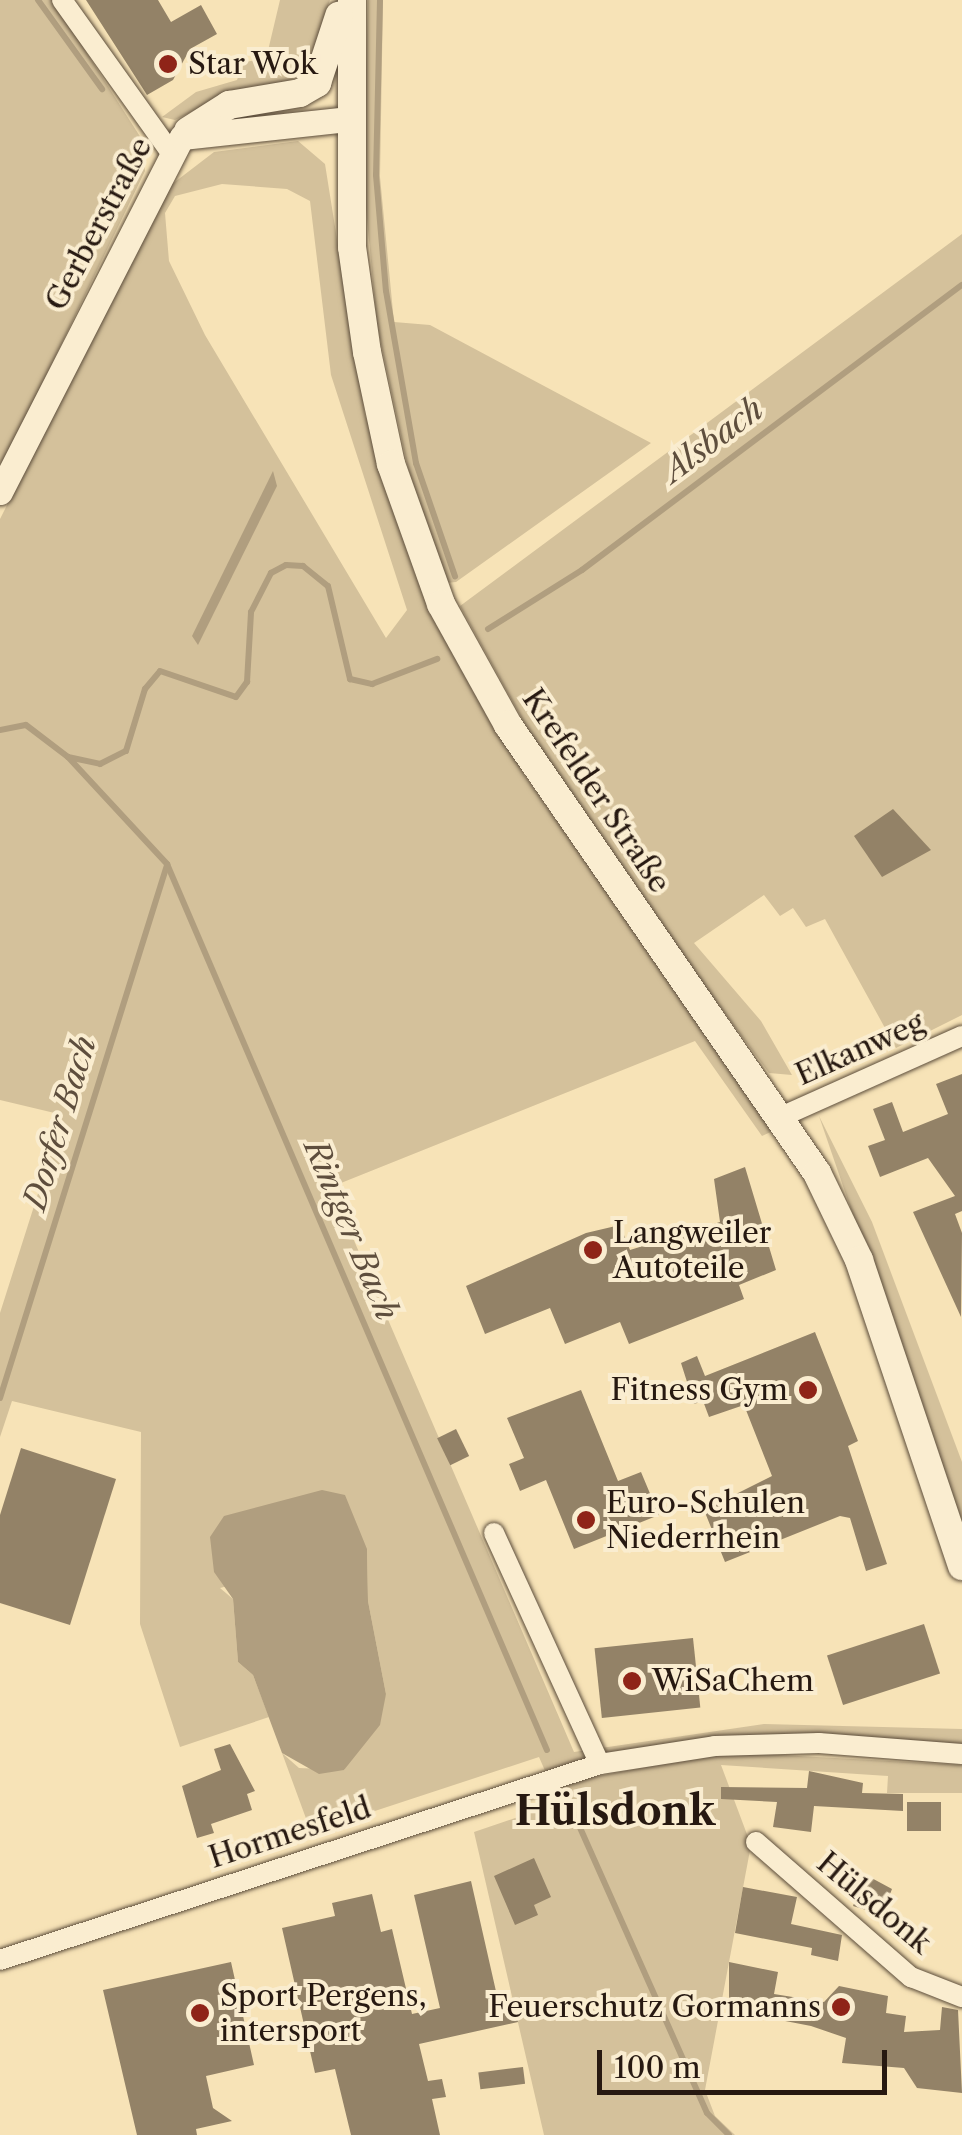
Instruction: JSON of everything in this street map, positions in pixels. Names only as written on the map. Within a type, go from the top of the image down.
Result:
[{"type":"main road","points":[[180,142],[229,105],[300,93],[317,82],[342,0]]},
{"type":"main road","name":"Krefelder Straße","points":[[352,0],[347,119],[367,352],[391,464],[440,604],[508,725],[783,1116],[858,1260],[962,1566]]},
{"type":"street","points":[[62,0],[180,142]]},
{"type":"street","name":"Gerberstraße","points":[[0,492],[180,142],[347,119]]},
{"type":"street","name":"Elkanweg","points":[[783,1116],[962,1036]]},
{"type":"street","points":[[494,1533],[594,1765]]},
{"type":"street","name":"Hormesfeld","points":[[0,1960],[594,1765],[715,1746],[818,1743],[962,1754]]},
{"type":"street","name":"Hülsdonk","points":[[756,1842],[911,1977],[962,1996]]},
{"type":"shaded area","points":[[0,0],[53,0],[141,138],[145,171],[0,471]]},
{"type":"shaded area","points":[[280,0],[330,0],[306,70],[285,84],[211,102],[175,120],[162,117],[196,92],[237,80],[244,62],[266,59]]},
{"type":"shaded area","points":[[368,0],[383,0],[380,177],[394,322],[430,325],[651,443],[456,582],[446,583],[408,468],[377,325],[363,176]]},
{"type":"shaded area","points":[[298,141],[325,164],[365,415],[457,658],[525,776],[775,1130],[762,1136],[695,1041],[331,1187],[574,1752],[764,1724],[962,1729],[962,1746],[857,1738],[546,1773],[539,1757],[311,1832],[282,1753],[299,1768],[344,1770],[386,1694],[368,1601],[367,1549],[220,1588],[233,1599],[238,1662],[253,1675],[269,1717],[180,1747],[140,1624],[141,1432],[12,1401],[0,1437],[0,1313],[63,1115],[0,1100],[0,519],[167,188],[214,152]],"holes":[[[222,184],[287,189],[310,201],[331,375],[407,610],[386,638],[205,335],[169,261],[165,213],[175,196]]]},
{"type":"shaded area","points":[[962,234],[962,1015],[896,1048],[825,919],[806,927],[793,908],[780,916],[764,895],[694,943],[761,1021],[792,1075],[769,1073],[567,800],[460,606]]},
{"type":"shaded area","points":[[273,471],[277,486],[198,645],[192,636]]},
{"type":"shaded area","points":[[819,1116],[872,1222],[962,1462],[962,1533]]},
{"type":"shaded area","points":[[322,1490],[345,1495],[367,1549],[368,1601],[386,1694],[380,1725],[344,1770],[319,1774],[282,1753],[253,1675],[238,1662],[233,1599],[214,1572],[210,1537],[224,1516]]},
{"type":"shaded area","points":[[727,1752],[962,1765],[962,1793],[887,1793],[888,1776],[721,1765],[751,1845],[705,2090],[715,2116],[735,2135],[544,2135],[474,1832],[524,1815],[523,1809],[556,1798],[552,1788],[572,1781]]},
{"type":"building","points":[[86,0],[158,0],[171,22],[201,5],[217,34],[190,49],[173,80],[147,95]]},
{"type":"building","points":[[893,809],[931,850],[882,877],[854,836]]},
{"type":"building","points":[[962,1074],[962,1211],[955,1214],[962,1233],[961,1317],[913,1212],[955,1196],[928,1158],[880,1177],[868,1146],[885,1140],[873,1109],[892,1102],[903,1132],[948,1114],[936,1084]]},
{"type":"building","points":[[745,1167],[776,1270],[739,1285],[744,1299],[629,1344],[620,1322],[565,1344],[550,1308],[485,1334],[466,1286],[586,1233],[620,1225],[630,1250],[720,1222],[714,1179]]},
{"type":"building","points":[[815,1332],[858,1441],[848,1446],[887,1564],[866,1571],[850,1518],[840,1516],[725,1562],[704,1510],[772,1476],[744,1405],[709,1417],[703,1401],[694,1404],[681,1363],[697,1356],[705,1376]]},
{"type":"building","points":[[581,1390],[618,1481],[641,1472],[659,1515],[574,1549],[546,1480],[520,1491],[509,1464],[524,1458],[507,1418]]},
{"type":"building","points":[[456,1429],[469,1456],[450,1465],[437,1438]]},
{"type":"building","points":[[21,1448],[116,1479],[70,1625],[0,1603],[0,1515]]},
{"type":"building","points":[[924,1624],[940,1673],[843,1705],[827,1656]]},
{"type":"building","points":[[693,1638],[700,1708],[602,1718],[595,1648]]},
{"type":"building","points":[[230,1744],[255,1791],[247,1794],[252,1810],[211,1824],[214,1833],[197,1838],[182,1786],[221,1770],[214,1749]]},
{"type":"building","points":[[809,1771],[863,1783],[862,1793],[903,1794],[903,1811],[814,1806],[811,1832],[773,1827],[777,1802],[721,1799],[721,1787],[807,1788]]},
{"type":"building","points":[[907,1802],[941,1802],[941,1831],[907,1831]]},
{"type":"building","points":[[534,1858],[551,1897],[534,1905],[538,1915],[515,1925],[494,1876]]},
{"type":"building","points":[[840,1861],[892,1889],[882,1915],[853,1906],[859,1890],[833,1880]]},
{"type":"building","points":[[471,1881],[500,2009],[514,2006],[518,2022],[419,2044],[428,2081],[442,2079],[446,2097],[432,2099],[440,2135],[351,2135],[335,2069],[315,2073],[282,1928],[335,1916],[332,1903],[372,1894],[381,1932],[392,1929],[412,2014],[440,2008],[414,1895]]},
{"type":"building","points":[[743,1887],[797,1897],[791,1924],[842,1935],[838,1961],[811,1955],[812,1948],[735,1933]]},
{"type":"building","points":[[231,1962],[254,2065],[206,2076],[213,2108],[232,2121],[196,2129],[197,2135],[137,2135],[103,1990]]},
{"type":"building","points":[[729,1962],[778,1972],[774,1994],[824,2002],[839,1986],[888,1996],[886,2013],[906,2016],[904,2032],[940,2030],[942,2007],[958,2010],[962,2093],[917,2088],[904,2068],[842,2063],[846,2038],[811,2026],[729,2010]]},
{"type":"building","points":[[523,2067],[525,2084],[480,2089],[478,2072]]},
{"type":"waterway","points":[[38,0],[102,89]]},
{"type":"waterway","points":[[380,0],[376,175],[386,291],[416,463],[455,576]]},
{"type":"waterway","name":"Alsbach","points":[[488,629],[582,570],[962,285]]},
{"type":"waterway","name":"Alsbach","points":[[0,730],[26,725],[68,757],[100,764],[126,751],[145,689],[160,671],[236,697],[247,682],[251,612],[271,573],[286,565],[303,566],[328,586],[350,679],[372,684],[437,659]]},
{"type":"waterway","name":"Rintger Bach","points":[[68,757],[167,864],[547,1750]]},
{"type":"waterway","name":"Dorfer Bach","points":[[0,1398],[167,865]]},
{"type":"waterway","name":"Rintger Bach","points":[[569,1803],[707,2113],[729,2135]]},
{"type":"place","name":"Star Wok","points":[[168,64]]},
{"type":"place","name":"Langweiler Autoteile","points":[[593,1250]]},
{"type":"place","name":"Fitness Gym","points":[[808,1390]]},
{"type":"place","name":"Euro-Schulen Niederrhein","points":[[586,1520]]},
{"type":"place","name":"WiSaChem","points":[[632,1681]]},
{"type":"place","name":"Feuerschutz Gormanns","points":[[841,2007]]},
{"type":"place","name":"Sport Pergens, intersport","points":[[200,2013]]},
{"type":"district","name":"Hülsdonk","points":[[615,1811]]}]
